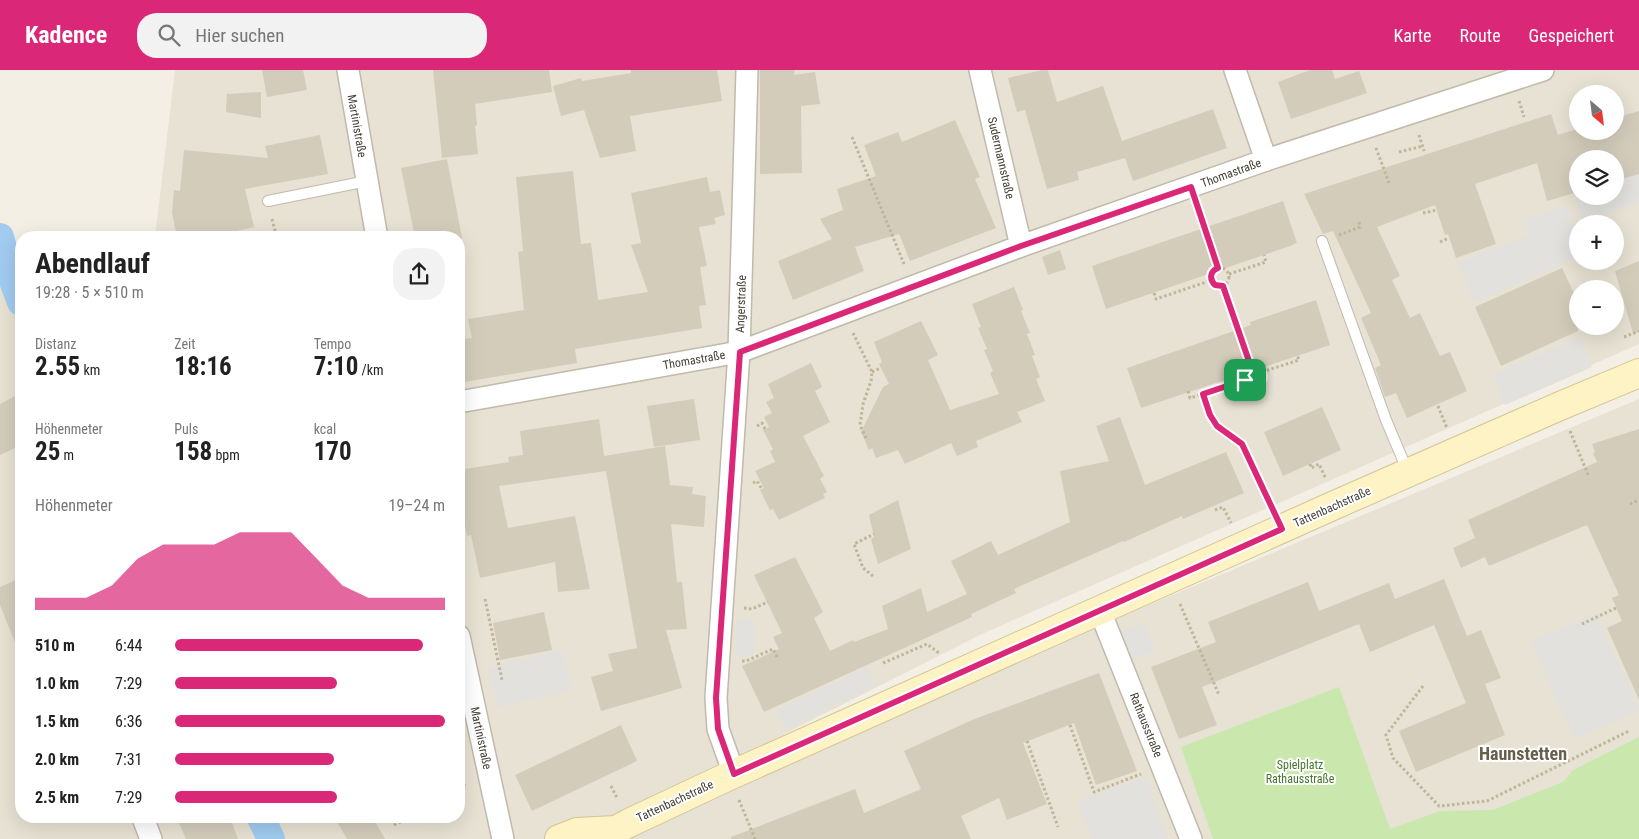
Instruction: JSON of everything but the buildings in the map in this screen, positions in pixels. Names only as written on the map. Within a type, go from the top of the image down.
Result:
[{"type":"street","name":"Martinistraße","points":[[348,70],[375,231]]},
{"type":"street","name":"Angerstraße","points":[[731,775],[718,729],[716,698],[740,352],[747,70]]},
{"type":"street","name":"Sudermannstraße","points":[[980,70],[1021,246]]},
{"type":"street","points":[[1234,70],[1266,160]]},
{"type":"street","name":"Thomastraße","points":[[465,401],[740,352],[1021,246],[1266,160],[1543,70]]},
{"type":"street","name":"Tattenbachstraße","points":[[559,839],[577,832],[610,834],[731,775],[1408,473],[1639,373]]},
{"type":"street","name":"Rathausstraße","points":[[1100,611],[1191,839]]},
{"type":"street","name":"Martinistraße","points":[[465,664],[503,839]]},
{"type":"street","points":[[145,823],[151,839]]},
{"type":"lane","points":[[268,201],[367,181]]},
{"type":"lane","points":[[1322,241],[1386,420],[1408,473]]},
{"type":"path","points":[[1369,128],[1389,183]]},
{"type":"path","points":[[852,137],[913,287]]},
{"type":"path","points":[[1399,152],[1423,146]]},
{"type":"path","points":[[1191,187],[1218,268]]},
{"type":"path","points":[[1423,213],[1437,210]]},
{"type":"path","points":[[1322,241],[1360,227],[1359,222]]},
{"type":"path","points":[[1440,242],[1450,238]]},
{"type":"path","points":[[1229,274],[1266,262],[1264,255]]},
{"type":"path","points":[[1218,268],[1225,268],[1229,274],[1228,282],[1223,286],[1215,285],[1211,277],[1213,271],[1218,268]]},
{"type":"path","points":[[1154,293],[1156,299],[1212,280]]},
{"type":"path","points":[[1223,286],[1251,367]]},
{"type":"path","points":[[844,313],[872,372],[863,404],[860,425],[866,438]]},
{"type":"path","points":[[1624,337],[1639,331]]},
{"type":"path","points":[[1262,372],[1299,360],[1298,355]]},
{"type":"path","points":[[1251,367],[1257,367],[1262,372],[1262,381],[1258,385],[1252,386],[1245,380],[1244,374],[1251,367]]},
{"type":"path","points":[[872,372],[881,368]]},
{"type":"path","points":[[1188,391],[1190,398],[1245,380]]},
{"type":"path","points":[[1203,394],[1210,415],[1217,426],[1242,444],[1282,529]]},
{"type":"path","points":[[1560,406],[1589,477]]},
{"type":"path","points":[[1310,464],[1311,468],[1319,464],[1325,478]]},
{"type":"path","points":[[1630,504],[1639,500]]},
{"type":"path","points":[[873,576],[862,568],[854,544],[874,534]]},
{"type":"path","points":[[1169,579],[1219,695]]},
{"type":"path","points":[[485,599],[502,680]]},
{"type":"path","points":[[1582,624],[1616,608]]},
{"type":"path","points":[[883,663],[928,644],[963,673]]},
{"type":"path","points":[[719,660],[746,661],[773,649],[778,659]]},
{"type":"path","points":[[1423,686],[1386,735],[1394,758],[1438,806],[1486,801],[1629,731]]},
{"type":"path","points":[[1070,725],[1083,755],[1094,792],[1142,774]]},
{"type":"path","points":[[1027,741],[1058,828]]},
{"type":"path","points":[[731,775],[755,839]]},
{"type":"path","points":[[394,825],[398,823]]},
{"type":"shaded area","points":[[175,70],[1639,70],[1639,344],[982,634],[577,839],[0,839],[0,267],[15,266],[15,823],[465,823],[465,231],[156,231]]},
{"type":"shaded area","points":[[1639,174],[1639,202],[1601,215],[1581,215],[1578,205],[1624,205],[1624,178]]},
{"type":"shaded area","points":[[1567,207],[1569,215],[1569,261],[1474,303],[1458,262],[1528,236],[1524,219]]},
{"type":"shaded area","points":[[1579,337],[1592,367],[1505,405],[1493,375]]},
{"type":"shaded area","points":[[1639,399],[1639,839],[592,839]]},
{"type":"shaded area","points":[[1595,613],[1639,710],[1575,739],[1531,642]]},
{"type":"shaded area","points":[[736,619],[754,619],[754,656],[736,655]]},
{"type":"shaded area","points":[[1144,623],[1155,651],[1128,661],[1118,634]]},
{"type":"shaded area","points":[[563,650],[572,690],[498,707],[488,668]]},
{"type":"shaded area","points":[[866,667],[875,686],[785,729],[776,711]]},
{"type":"shaded area","points":[[1146,777],[1167,839],[1092,839],[1077,801]]},
{"type":"green space","name":"Spielplatz Rathausstraße","points":[[1339,687],[1390,829],[1440,811],[1493,810],[1563,782],[1573,770],[1639,737],[1639,839],[1213,839],[1181,747]]},
{"type":"waterway","points":[[0,237],[15,286]]},
{"type":"waterway","points":[[263,823],[271,839]]},
{"type":"district","name":"Haunstetten","points":[[1523,754]]},
{"type":"route","points":[[1191,187],[1218,268],[1213,271],[1212,280],[1215,285],[1223,286],[1251,367],[1257,367],[1263,374],[1262,381],[1258,385],[1252,386],[1245,380],[1203,394],[1210,415],[1217,426],[1242,444],[1282,529],[734,774],[718,729],[716,698],[740,352],[1021,246],[1191,187]]}]
